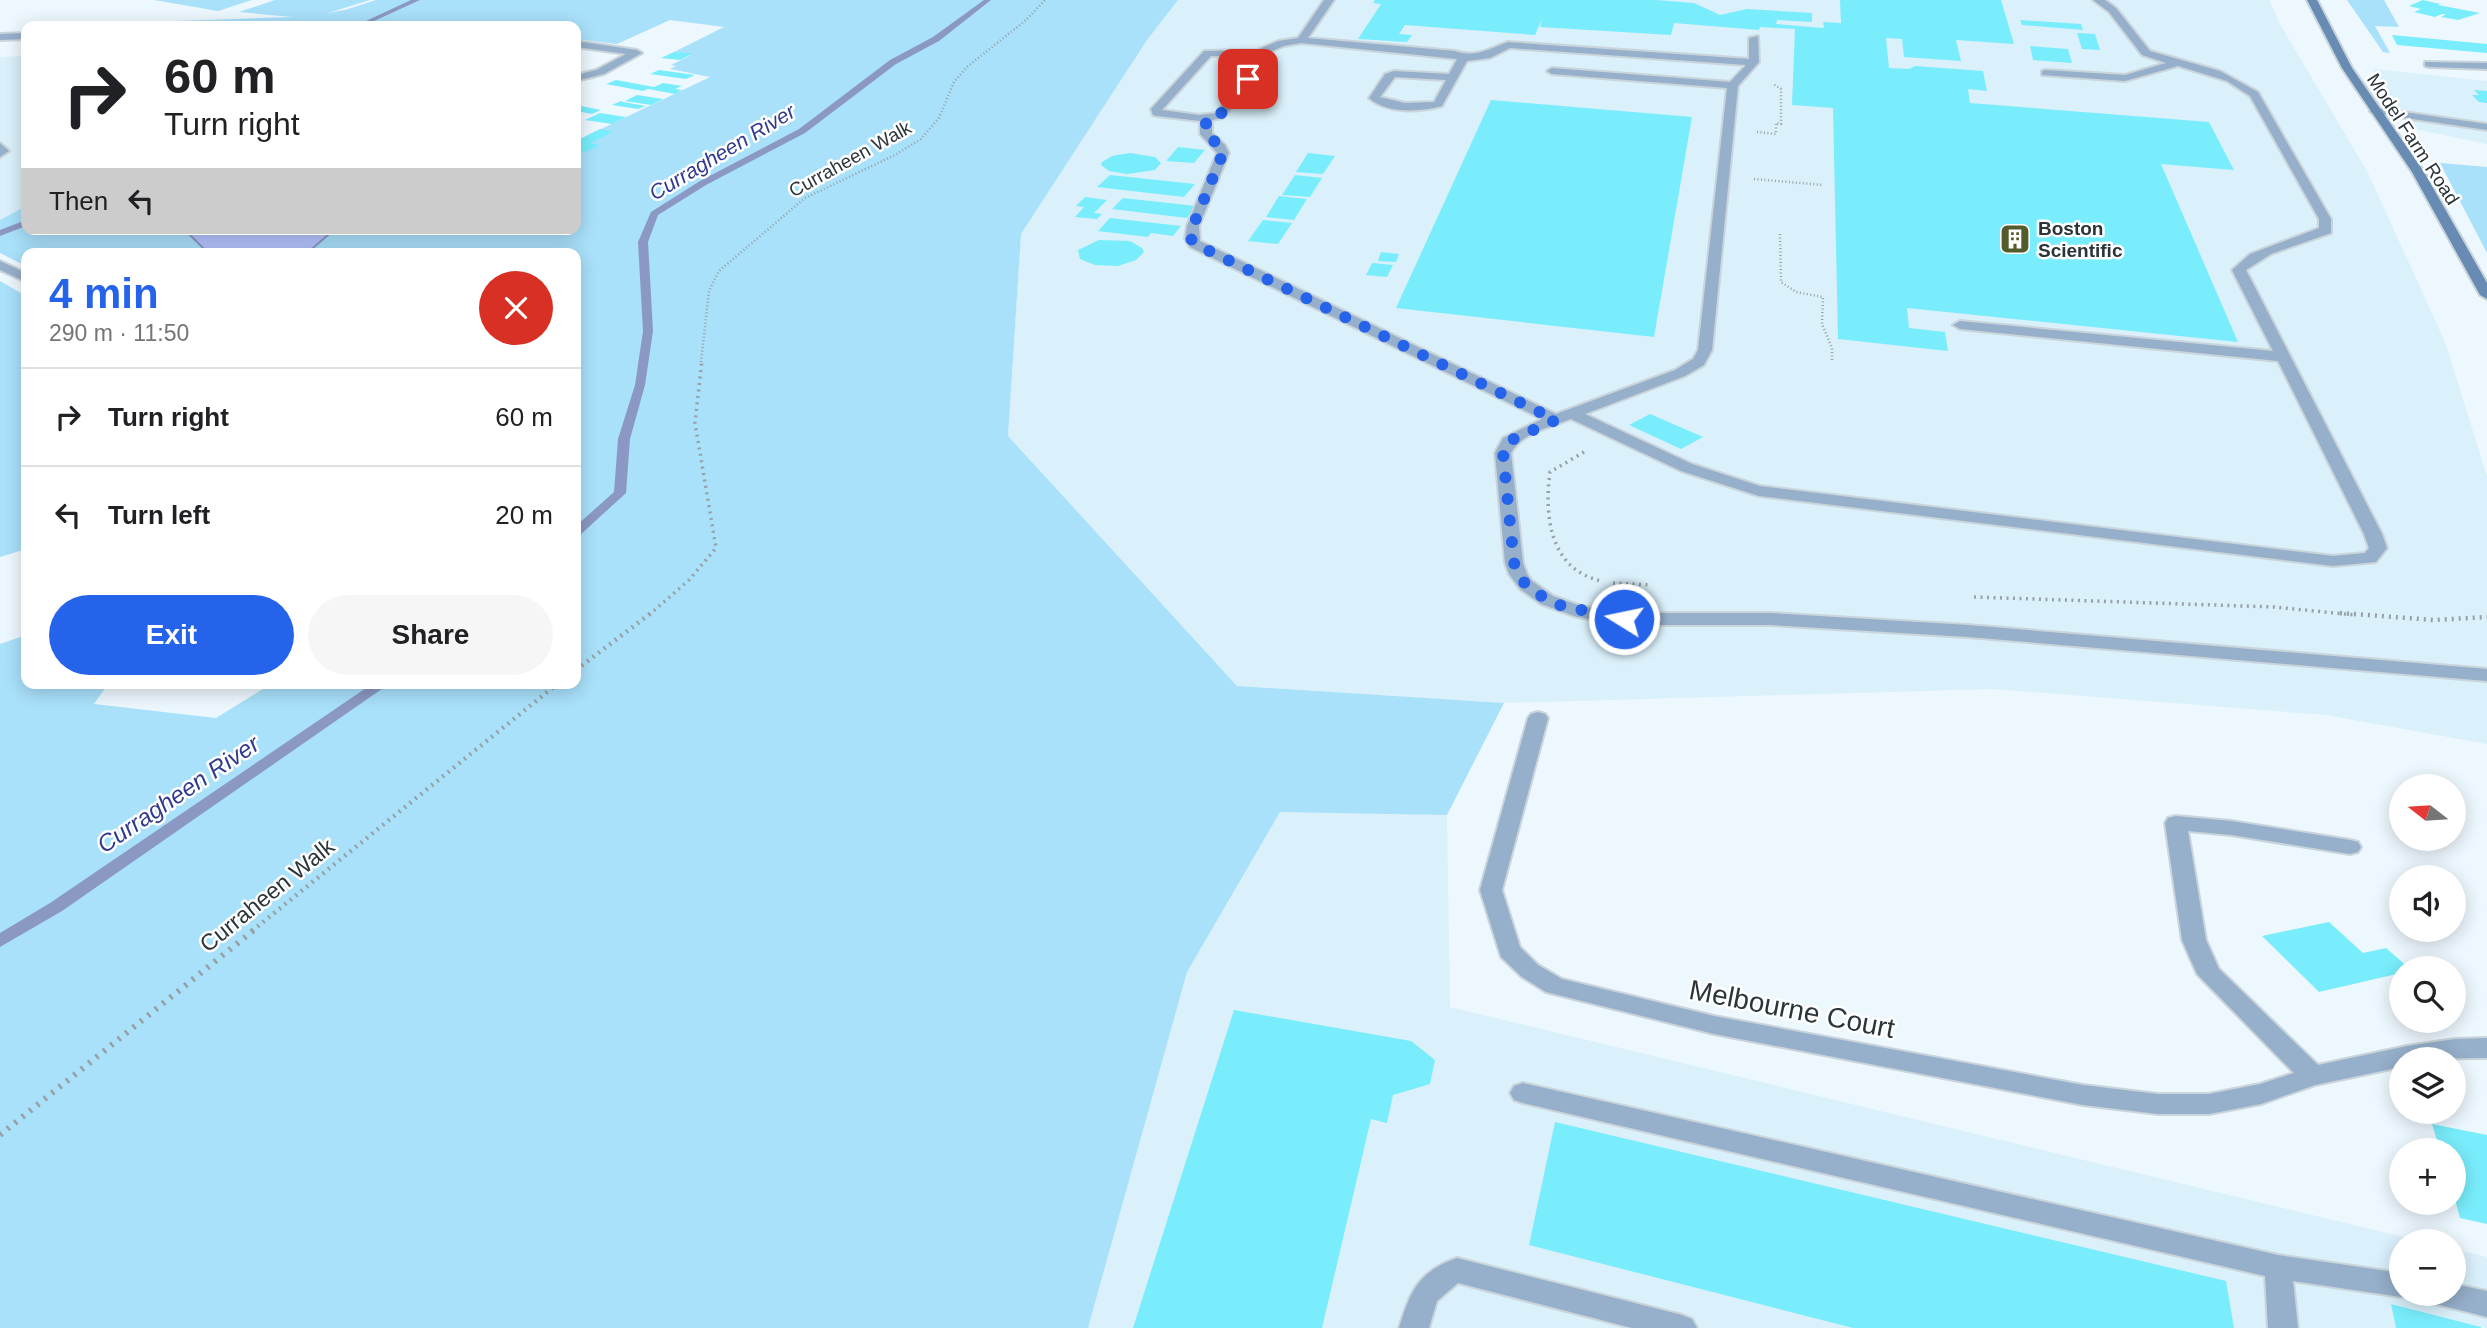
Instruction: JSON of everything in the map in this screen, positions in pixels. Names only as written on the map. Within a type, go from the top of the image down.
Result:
[{"type":"main road","name":"Model Farm Road","points":[[2312,0],[2347,68],[2418,172],[2487,295]]},
{"type":"street","points":[[1301,40],[1329,0]]},
{"type":"street","points":[[1206,119],[1206,134],[1221,147],[1223,153],[1193,226],[1191,239],[1195,244],[1564,417],[1616,436],[1676,466],[1713,480],[1759,491],[2333,561],[2370,558],[2378,548],[2373,534],[2239,270],[2244,262],[2256,256],[2326,230],[2325,219],[2254,94],[2244,85],[2230,79],[2146,53],[2135,45],[2113,8],[2098,0]]},
{"type":"street","points":[[0,37],[21,36]]},
{"type":"street","points":[[1754,38],[1751,64],[1733,85],[1705,350],[1699,362],[1680,373],[1509,441],[1503,453],[1511,538],[1514,563],[1525,584],[1547,600],[1577,611],[1624,619],[1770,619],[1982,632],[2487,675]]},
{"type":"street","points":[[1259,53],[1262,61],[1219,116],[1206,119],[1157,113],[1156,109],[1203,55],[1217,52],[1259,53],[1282,43],[1301,40],[1455,54],[1463,58],[1486,55],[1508,45],[1520,44],[1751,64]]},
{"type":"street","points":[[581,45],[637,53],[600,72],[581,77]]},
{"type":"street","points":[[1452,77],[1394,74],[1389,76],[1374,99],[1387,104],[1438,104],[1463,58]]},
{"type":"street","points":[[2046,74],[2126,78],[2177,63]]},
{"type":"street","points":[[2429,64],[2487,66]]},
{"type":"street","points":[[1552,71],[1733,85]]},
{"type":"street","points":[[581,88],[603,78],[600,72]]},
{"type":"street","points":[[2376,111],[2487,127]]},
{"type":"street","points":[[0,146],[3,151],[0,154]]},
{"type":"street","points":[[0,265],[21,276]]},
{"type":"street","points":[[1960,325],[2285,357]]},
{"type":"street","name":"Melbourne Court","points":[[1538,718],[1491,890],[1509,951],[1530,971],[1555,986],[1714,1025],[2069,1093],[2158,1104],[2209,1104],[2261,1094],[2313,1076],[2407,1056],[2455,1049],[2487,1048]]},
{"type":"street","points":[[2313,1076],[2209,974],[2194,940],[2176,822],[2350,847]]},
{"type":"street","points":[[1523,1093],[2277,1268]]},
{"type":"lane","points":[[2283,1328],[2277,1268],[2389,1283]]},
{"type":"lane","points":[[1414,1328],[1422,1299],[1437,1278],[1457,1270],[1682,1328]]},
{"type":"lane","points":[[2466,1299],[2487,1304]]},
{"type":"path","name":"Curraheen Walk","points":[[581,666],[672,594],[706,564],[716,548],[695,423],[709,291],[719,271],[805,198],[895,155],[921,139],[939,118],[954,82],[967,67],[1026,20],[1045,0]]},
{"type":"path","points":[[1728,130],[1776,134],[1776,123],[1781,124],[1781,89],[1773,85],[1770,75],[1751,64]]},
{"type":"path","points":[[1724,176],[1823,185]]},
{"type":"path","points":[[1780,234],[1781,282],[1796,292],[1823,297],[1822,324],[1832,348],[1832,363]]},
{"type":"path","points":[[1616,436],[1567,460],[1550,472],[1547,489],[1556,542],[1568,565],[1578,573],[1612,583],[1651,585]]},
{"type":"path","points":[[1970,597],[2273,607],[2422,620],[2465,621],[2487,618]]},
{"type":"path","name":"Curraheen Walk","points":[[0,1135],[552,689]]},
{"type":"shaded area","points":[[154,0],[252,0],[218,11]]},
{"type":"shaded area","points":[[275,0],[370,0],[328,13],[376,0],[1178,0],[1147,40],[1021,234],[1008,436],[1237,686],[1504,703],[1447,815],[1280,812],[1187,972],[1088,1328],[0,1328],[0,644],[21,637],[21,689],[104,689],[94,704],[216,718],[263,689],[581,689],[581,248],[21,248],[21,264],[0,253],[0,220],[21,209],[21,235],[581,235],[581,139],[710,77],[670,69],[676,66],[671,65],[691,55],[674,52],[724,27],[670,20],[617,44],[581,40],[581,21],[175,21],[292,17],[239,12]]},
{"type":"shaded area","points":[[1178,0],[2269,0],[2280,24],[2368,173],[2445,342],[2487,476],[2487,744],[2326,715],[1992,689],[1504,703],[1237,686],[1008,436],[1021,234],[1147,40]]},
{"type":"shaded area","points":[[2347,0],[2384,0],[2399,27],[2375,26],[2390,53],[2383,52]]},
{"type":"shaded area","points":[[21,56],[21,209],[0,220],[0,57]]},
{"type":"shaded area","points":[[2373,69],[2487,81],[2487,144],[2410,128]]},
{"type":"shaded area","points":[[2440,163],[2487,167],[2487,253]]},
{"type":"shaded area","points":[[190,235],[328,235],[313,248],[203,248]]},
{"type":"shaded area","points":[[0,281],[21,293],[21,551],[0,557]]},
{"type":"shaded area","points":[[1280,811],[1447,815],[1450,1007],[2389,1234],[2389,1306],[2391,1306],[2396,1328],[1088,1328],[1187,972]]},
{"type":"shaded area","points":[[2466,1252],[2487,1257],[2487,1328],[2395,1306],[2466,1306]]},
{"type":"building","name":"Boston Scientific","points":[[1375,0],[1656,0],[1694,3],[1720,15],[1747,9],[1812,13],[1812,22],[1777,20],[1776,24],[1824,28],[1823,22],[1841,23],[1840,0],[2001,0],[2014,44],[1956,40],[1961,61],[1904,57],[1902,39],[1886,38],[1889,68],[1909,69],[1915,66],[1983,71],[1987,91],[1968,89],[1970,103],[2209,122],[2234,170],[2161,164],[2238,342],[1907,308],[1909,328],[1945,332],[1948,351],[1838,339],[1833,108],[1792,105],[1795,29],[1760,27],[1759,30],[1674,23],[1671,35],[1540,27],[1542,19],[1535,35],[1405,25],[1399,34],[1412,35],[1407,42],[1358,39],[1381,4],[1373,3]]},
{"type":"building","points":[[2423,0],[2480,13],[2458,20],[2441,17],[2446,14],[2435,17],[2414,12],[2421,9],[2409,6]]},
{"type":"building","points":[[2020,20],[2081,24],[2083,30],[2022,25]]},
{"type":"building","points":[[2077,33],[2095,34],[2100,50],[2082,49]]},
{"type":"building","points":[[2392,35],[2487,44],[2487,53],[2397,45]]},
{"type":"building","points":[[2030,46],[2068,49],[2072,63],[2033,60]]},
{"type":"building","points":[[674,52],[692,54],[680,60],[661,58]]},
{"type":"building","points":[[659,70],[695,75],[686,79],[650,74]]},
{"type":"building","points":[[616,80],[654,87],[663,83],[682,86],[675,89],[682,90],[675,94],[606,84]]},
{"type":"building","points":[[2474,90],[2487,91],[2487,103],[2479,102],[2472,95],[2479,95]]},
{"type":"building","points":[[637,95],[663,99],[651,105],[625,101]]},
{"type":"building","points":[[1491,100],[1692,117],[1654,337],[1396,308]]},
{"type":"building","points":[[621,101],[646,106],[638,109],[612,105]]},
{"type":"building","points":[[581,106],[601,110],[592,114],[581,112]]},
{"type":"building","points":[[600,113],[626,117],[612,124],[585,120]]},
{"type":"building","points":[[600,129],[613,132],[590,143],[600,145],[586,152],[581,152],[581,138]]},
{"type":"building","points":[[1178,147],[1205,150],[1194,163],[1166,161]]},
{"type":"building","points":[[1130,153],[1155,157],[1161,163],[1155,170],[1127,174],[1109,171],[1101,165],[1112,156]]},
{"type":"building","points":[[1308,153],[1335,156],[1323,174],[1296,172]]},
{"type":"building","points":[[1110,175],[1195,184],[1184,197],[1097,187]]},
{"type":"building","points":[[1295,175],[1322,178],[1310,197],[1282,195]]},
{"type":"building","points":[[1279,196],[1307,199],[1294,220],[1266,217]]},
{"type":"building","points":[[1085,197],[1107,200],[1094,213],[1102,214],[1097,219],[1075,217],[1084,207],[1076,206]]},
{"type":"building","points":[[1123,198],[1196,206],[1187,218],[1112,209]]},
{"type":"building","points":[[1110,218],[1181,226],[1173,236],[1151,233],[1148,237],[1098,231]]},
{"type":"building","points":[[1263,220],[1292,223],[1278,244],[1248,241]]},
{"type":"building","points":[[1099,240],[1130,241],[1144,252],[1136,260],[1118,266],[1095,265],[1080,259],[1078,250]]},
{"type":"building","points":[[1381,252],[1399,254],[1396,262],[1378,261]]},
{"type":"building","points":[[1372,263],[1393,265],[1387,277],[1366,275]]},
{"type":"building","points":[[1650,414],[1703,437],[1681,449],[1629,425]]},
{"type":"building","points":[[2329,922],[2363,953],[2386,948],[2395,956],[2389,956],[2389,976],[2319,992],[2262,936]]},
{"type":"building","points":[[1234,1010],[1411,1041],[1435,1060],[1430,1084],[1393,1095],[1387,1123],[1371,1119],[1322,1328],[1133,1328]]},
{"type":"building","points":[[1555,1122],[2226,1281],[2234,1328],[1853,1328],[1529,1245]]},
{"type":"building","points":[[2432,1124],[2487,1135],[2487,1224],[2460,1218],[2459,1215],[2466,1215],[2466,1138],[2436,1138]]},
{"type":"building","points":[[2391,1306],[2481,1327],[2481,1328],[2396,1328]]},
{"type":"waterway","points":[[370,21],[417,0]]},
{"type":"waterway","name":"Curragheen River","points":[[581,528],[620,493],[624,439],[640,385],[648,331],[643,242],[654,214],[703,183],[802,131],[893,62],[936,39],[988,0]]},
{"type":"waterway","points":[[0,233],[21,225]]},
{"type":"waterway","name":"Curragheen River","points":[[0,941],[56,907],[375,689]]},
{"type":"place","name":"Boston Scientific","points":[[2015,239]]},
{"type":"route","points":[[1248,79],[1219,116],[1206,119],[1206,134],[1221,147],[1223,153],[1193,226],[1191,239],[1202,248],[1556,420],[1525,431],[1509,441],[1503,453],[1514,563],[1525,584],[1547,600],[1577,611],[1624,619]]}]
